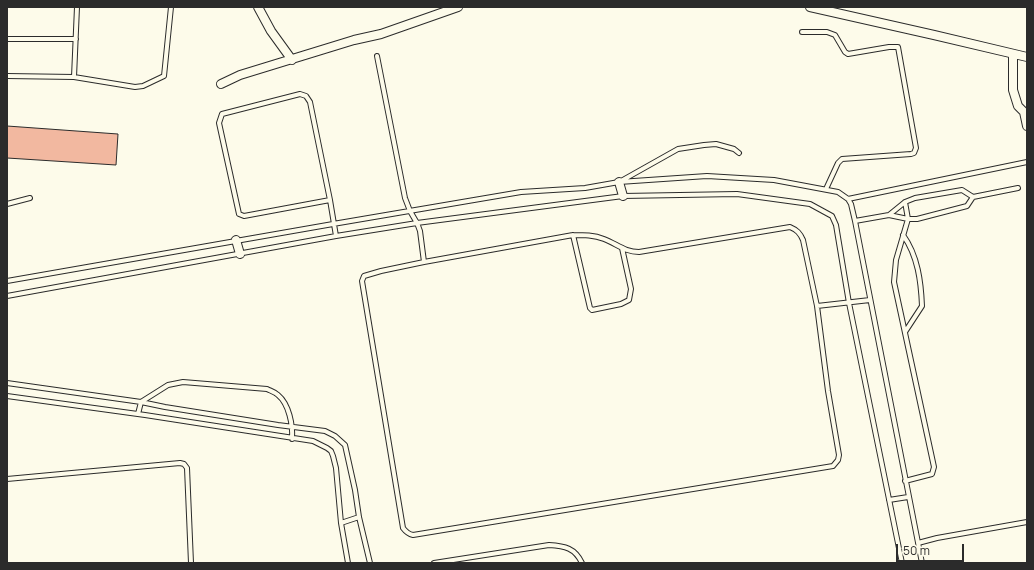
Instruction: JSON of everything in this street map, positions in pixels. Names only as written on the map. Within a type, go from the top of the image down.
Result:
[{"type":"street","points":[[258,7],[264,22],[292,60]]},
{"type":"street","points":[[221,84],[240,76],[354,40],[381,34],[458,7]]},
{"type":"street","points":[[810,7],[1027,57]]},
{"type":"street","points":[[1013,55],[1013,90],[1018,106],[1024,112],[1027,126]]},
{"type":"street","points":[[619,182],[623,196]]},
{"type":"street","points":[[236,240],[240,254]]},
{"type":"lane","points":[[74,77],[77,7]]},
{"type":"lane","points":[[7,76],[74,77],[135,87],[143,86],[164,76],[171,7]]},
{"type":"lane","points":[[802,32],[827,32],[835,34],[845,52],[848,54],[889,47],[898,47],[916,148],[914,153],[911,154],[842,159],[838,163],[826,189]]},
{"type":"lane","points":[[7,39],[76,39]]},
{"type":"lane","points":[[377,56],[405,198],[420,231],[424,262]]},
{"type":"lane","points":[[330,200],[244,216],[239,214],[219,123],[222,114],[300,94],[306,96],[310,102],[330,200],[336,236]]},
{"type":"lane","points":[[619,182],[678,149],[716,144],[734,149],[739,153]]},
{"type":"lane","points":[[848,199],[1027,162]]},
{"type":"lane","points":[[7,281],[236,240],[522,192],[585,188],[619,182],[707,176],[774,180],[838,192],[848,199],[851,204],[922,563]]},
{"type":"lane","points":[[889,215],[905,202],[915,198],[962,190],[973,197],[1018,188]]},
{"type":"lane","points":[[7,296],[336,236],[417,223],[623,196],[737,194],[810,204],[832,216],[836,225],[849,302],[902,563]]},
{"type":"lane","points":[[854,221],[889,215],[908,219],[917,219],[967,206],[973,197]]},
{"type":"lane","points":[[7,204],[30,198]]},
{"type":"lane","points":[[905,202],[908,219],[896,260],[894,282],[934,468],[932,474],[905,481]]},
{"type":"lane","points":[[790,227],[796,229],[801,234],[803,240],[817,306],[828,391],[839,455],[838,460],[833,466],[413,535],[407,533],[403,528],[362,279],[366,275],[424,262],[573,235],[598,237],[628,252],[639,252],[790,227]]},
{"type":"lane","points":[[573,235],[590,308],[592,310],[621,304],[629,300],[631,289],[622,248]]},
{"type":"lane","points":[[904,235],[916,259],[922,306],[905,332]]},
{"type":"lane","points":[[817,306],[870,300]]},
{"type":"lane","points":[[138,414],[141,402],[168,385],[183,382],[267,389],[277,394],[284,401],[293,428],[292,438]]},
{"type":"lane","points":[[7,383],[141,402],[293,428],[325,431],[335,436],[346,445],[359,517],[370,563]]},
{"type":"lane","points":[[7,396],[138,414],[319,442],[331,451],[336,468],[341,523],[348,563]]},
{"type":"lane","points":[[7,479],[180,463],[184,464],[187,468],[191,563]]},
{"type":"lane","points":[[889,500],[908,497]]},
{"type":"lane","points":[[341,523],[359,517]]},
{"type":"lane","points":[[918,543],[937,538],[1027,522]]},
{"type":"lane","points":[[434,563],[549,545],[565,546],[572,549],[578,555],[582,563]]},
{"type":"building","points":[[7,126],[118,134],[116,165],[7,158]]}]
